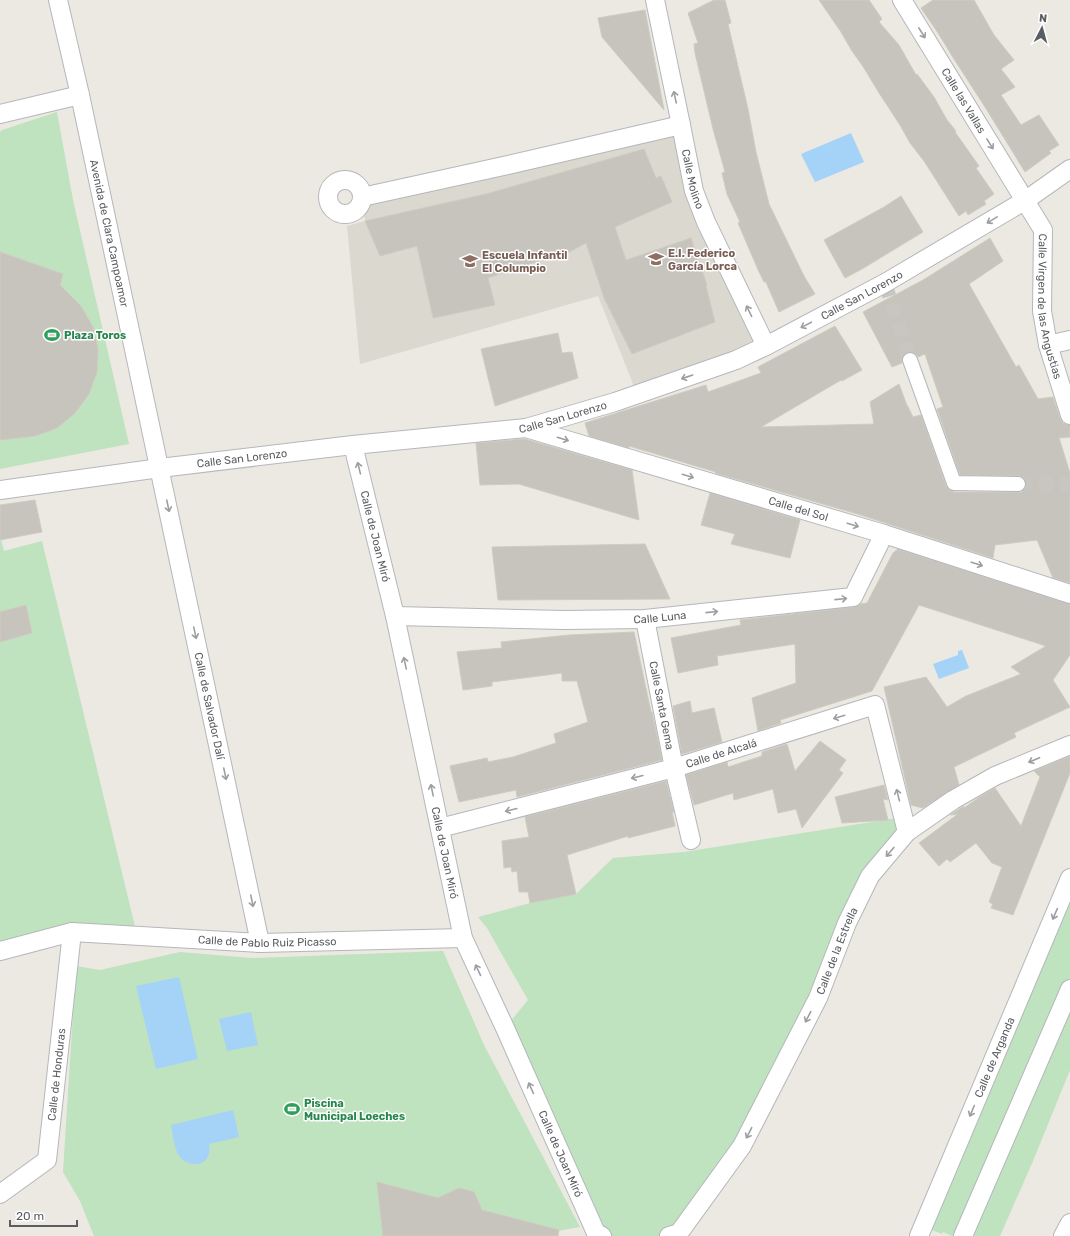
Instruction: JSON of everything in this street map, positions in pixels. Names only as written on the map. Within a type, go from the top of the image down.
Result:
[{"type":"street","name":"Avenida de Clara Campoamor","points":[[58,0],[80,95],[160,468]]},
{"type":"street","name":"Calle Molino","points":[[655,0],[694,191],[706,222],[766,346]]},
{"type":"street","name":"Calle las Vallas","points":[[902,0],[1026,200]]},
{"type":"street","points":[[0,114],[80,95]]},
{"type":"street","points":[[362,197],[508,165],[681,124]]},
{"type":"street","name":"Calle San Lorenzo","points":[[0,490],[160,468],[354,445],[526,428],[615,402],[736,360],[766,346],[885,284],[1026,200],[1070,169]]},
{"type":"street","name":"Calle Virgen de las Angustias","points":[[1026,200],[1043,230],[1042,311],[1048,345],[1070,415]]},
{"type":"street","points":[[1048,345],[1070,340]]},
{"type":"street","points":[[910,360],[954,483],[1018,484]]},
{"type":"street","name":"Calle del Sol","points":[[526,428],[884,534],[1070,594]]},
{"type":"street","name":"Calle de Joan Miró","points":[[354,445],[395,616],[462,938],[505,1028],[596,1233],[602,1236]]},
{"type":"street","name":"Calle de Salvador Dalí","points":[[160,468],[260,943]]},
{"type":"street","name":"Calle Luna","points":[[395,616],[564,620],[645,618],[853,597],[884,534]]},
{"type":"street","name":"Calle Santa Gema","points":[[645,618],[674,768],[691,840]]},
{"type":"street","name":"Calle de Alcalá","points":[[440,828],[674,768],[875,705],[907,832]]},
{"type":"street","name":"Calle de la Estrella","points":[[674,1235],[742,1146],[818,998],[847,923],[870,876],[907,832],[953,800],[995,776],[1070,745]]},
{"type":"street","name":"Calle de Arganda","points":[[919,1236],[1070,878]]},
{"type":"street","name":"Calle de Pablo Ruiz Picasso","points":[[0,951],[72,932],[260,943],[462,938]]},
{"type":"street","name":"Calle de Honduras","points":[[0,1194],[47,1160],[72,932]]},
{"type":"street","points":[[963,1236],[1070,989]]},
{"type":"street","points":[[1063,1236],[1070,1223]]},
{"type":"shaded area","name":"Escuela Infantil El Columpio","points":[[681,125],[694,191],[766,346],[637,394],[598,296],[360,364],[347,226],[365,221],[362,197]]},
{"type":"green space","name":"Plaza Toros","points":[[57,112],[73,200],[129,444],[0,469],[0,132],[2,130]]},
{"type":"green space","points":[[0,535],[4,551],[42,541],[137,935],[72,932],[0,951]]},
{"type":"green space","points":[[903,817],[907,832],[870,876],[742,1146],[669,1236],[602,1236],[505,1028],[528,1000],[487,928],[478,917],[530,903],[576,894],[613,858],[684,852]]},
{"type":"green space","points":[[1070,872],[1070,1070],[1033,1161],[1000,1236],[952,1236],[943,1232],[942,1234],[932,1230],[933,1227],[924,1223]]},
{"type":"green space","name":"Piscina Municipal Loeches","points":[[443,951],[484,1045],[580,1227],[528,1236],[94,1236],[80,1201],[63,1172],[76,966],[100,970],[180,952],[251,958]]},
{"type":"water","points":[[851,133],[864,162],[815,182],[801,154]]},
{"type":"water","points":[[962,650],[969,668],[939,679],[933,664],[958,655],[958,651]]},
{"type":"water","points":[[179,977],[198,1059],[156,1069],[136,986]]},
{"type":"water","points":[[251,1012],[258,1045],[227,1051],[219,1019]]},
{"type":"water","points":[[233,1110],[239,1137],[209,1144],[210,1150],[208,1156],[206,1160],[200,1164],[188,1163],[181,1158],[175,1147],[171,1125]]},
{"type":"building","points":[[714,0],[725,0],[731,23],[728,24],[769,204],[804,276],[815,294],[779,312],[766,282],[764,282],[759,272],[738,223],[740,222],[727,194],[722,173],[725,172],[695,53],[694,44],[698,43],[688,13]]},
{"type":"building","points":[[819,0],[869,0],[882,19],[879,22],[899,45],[916,75],[917,74],[934,97],[947,120],[979,166],[976,168],[994,194],[984,201],[986,204],[968,215],[966,211],[959,216],[924,161],[910,143],[864,68]]},
{"type":"building","points":[[933,0],[974,0],[994,35],[1014,60],[1001,69],[1015,87],[1001,95],[1021,125],[1039,115],[1059,145],[1049,151],[1051,153],[1025,172],[921,8]]},
{"type":"building","points":[[645,10],[664,110],[602,37],[598,18]]},
{"type":"building","points":[[644,149],[656,178],[661,176],[672,202],[615,227],[626,260],[691,238],[707,285],[715,322],[632,354],[604,298],[586,243],[555,260],[553,256],[488,278],[495,305],[433,318],[417,246],[380,256],[365,221],[486,194]]},
{"type":"building","points":[[901,196],[923,232],[845,278],[824,240]]},
{"type":"building","points":[[990,238],[1003,261],[969,284],[1016,367],[1019,365],[1038,399],[1053,397],[1063,423],[1070,425],[1070,437],[1059,438],[1070,473],[1070,583],[1053,578],[1037,540],[995,545],[993,558],[861,515],[715,473],[716,472],[629,446],[629,448],[589,436],[585,423],[706,385],[708,392],[761,373],[758,367],[835,326],[862,370],[842,381],[841,380],[761,427],[874,424],[870,402],[899,384],[913,417],[921,415],[946,486],[949,490],[954,492],[1022,492],[1026,484],[1026,480],[1023,477],[960,475],[937,409],[943,407],[925,354],[918,357],[912,352],[907,352],[902,358],[902,363],[892,367],[863,312],[923,280]]},
{"type":"building","points":[[0,252],[63,274],[60,285],[81,306],[93,327],[98,349],[97,372],[89,394],[75,413],[57,428],[35,436],[0,440]]},
{"type":"building","points":[[558,333],[562,353],[572,352],[578,378],[495,406],[481,349]]},
{"type":"building","points":[[525,439],[632,470],[639,520],[519,484],[480,485],[476,443]]},
{"type":"building","points":[[710,493],[800,520],[790,558],[731,544],[735,534],[701,525]]},
{"type":"building","points":[[35,500],[42,532],[0,540],[0,505]]},
{"type":"building","points":[[645,544],[670,599],[498,600],[492,547]]},
{"type":"building","points":[[898,549],[1070,604],[1070,655],[1053,680],[1070,707],[1014,733],[1016,737],[954,767],[959,785],[923,808],[911,805],[884,687],[926,677],[947,707],[966,696],[1021,674],[1011,667],[1046,646],[919,605],[872,691],[780,720],[781,723],[758,731],[752,698],[796,683],[795,644],[717,656],[718,665],[678,673],[671,638],[741,625],[740,620],[854,607],[867,603],[893,553]]},
{"type":"building","points":[[26,605],[32,633],[0,642],[0,612]]},
{"type":"building","points":[[634,632],[662,760],[517,797],[516,790],[459,802],[450,766],[487,758],[488,762],[513,757],[556,743],[554,734],[588,722],[577,681],[562,681],[562,673],[492,682],[492,686],[463,690],[457,652],[502,648],[501,642],[569,635]]},
{"type":"building","points":[[690,701],[692,713],[714,708],[722,742],[682,754],[673,706]]},
{"type":"building","points":[[820,741],[846,760],[839,770],[843,773],[802,828],[796,809],[778,813],[773,789],[734,800],[733,793],[694,805],[686,775],[727,762],[728,767],[762,756],[762,752],[787,744],[795,771]]},
{"type":"building","points":[[1070,756],[1070,773],[1013,915],[991,908],[993,904],[989,902],[1002,867],[992,863],[976,843],[950,862],[947,859],[939,866],[919,843],[958,814],[950,815],[964,806],[964,808],[995,788],[1021,826],[1040,777],[1034,771]]},
{"type":"building","points":[[666,781],[674,812],[672,812],[675,826],[628,838],[628,836],[567,855],[576,894],[530,903],[528,892],[519,892],[517,871],[512,872],[511,867],[504,868],[502,841],[529,837],[525,817]]},
{"type":"building","points":[[884,785],[888,800],[883,799],[888,820],[842,823],[835,797]]},
{"type":"building","points":[[377,1182],[438,1198],[459,1188],[474,1192],[482,1210],[559,1230],[558,1236],[383,1236]]},
{"type":"tunnel","points":[[885,283],[910,360]]},
{"type":"tunnel","points":[[1018,484],[1070,484]]},
{"type":"place","name":"E.I. Federico García Lorca","points":[[656,259]]},
{"type":"place","name":"Escuela Infantil El Columpio","points":[[470,261]]},
{"type":"place","name":"Plaza Toros","points":[[52,335]]},
{"type":"place","name":"Piscina Municipal Loeches","points":[[292,1109]]}]
